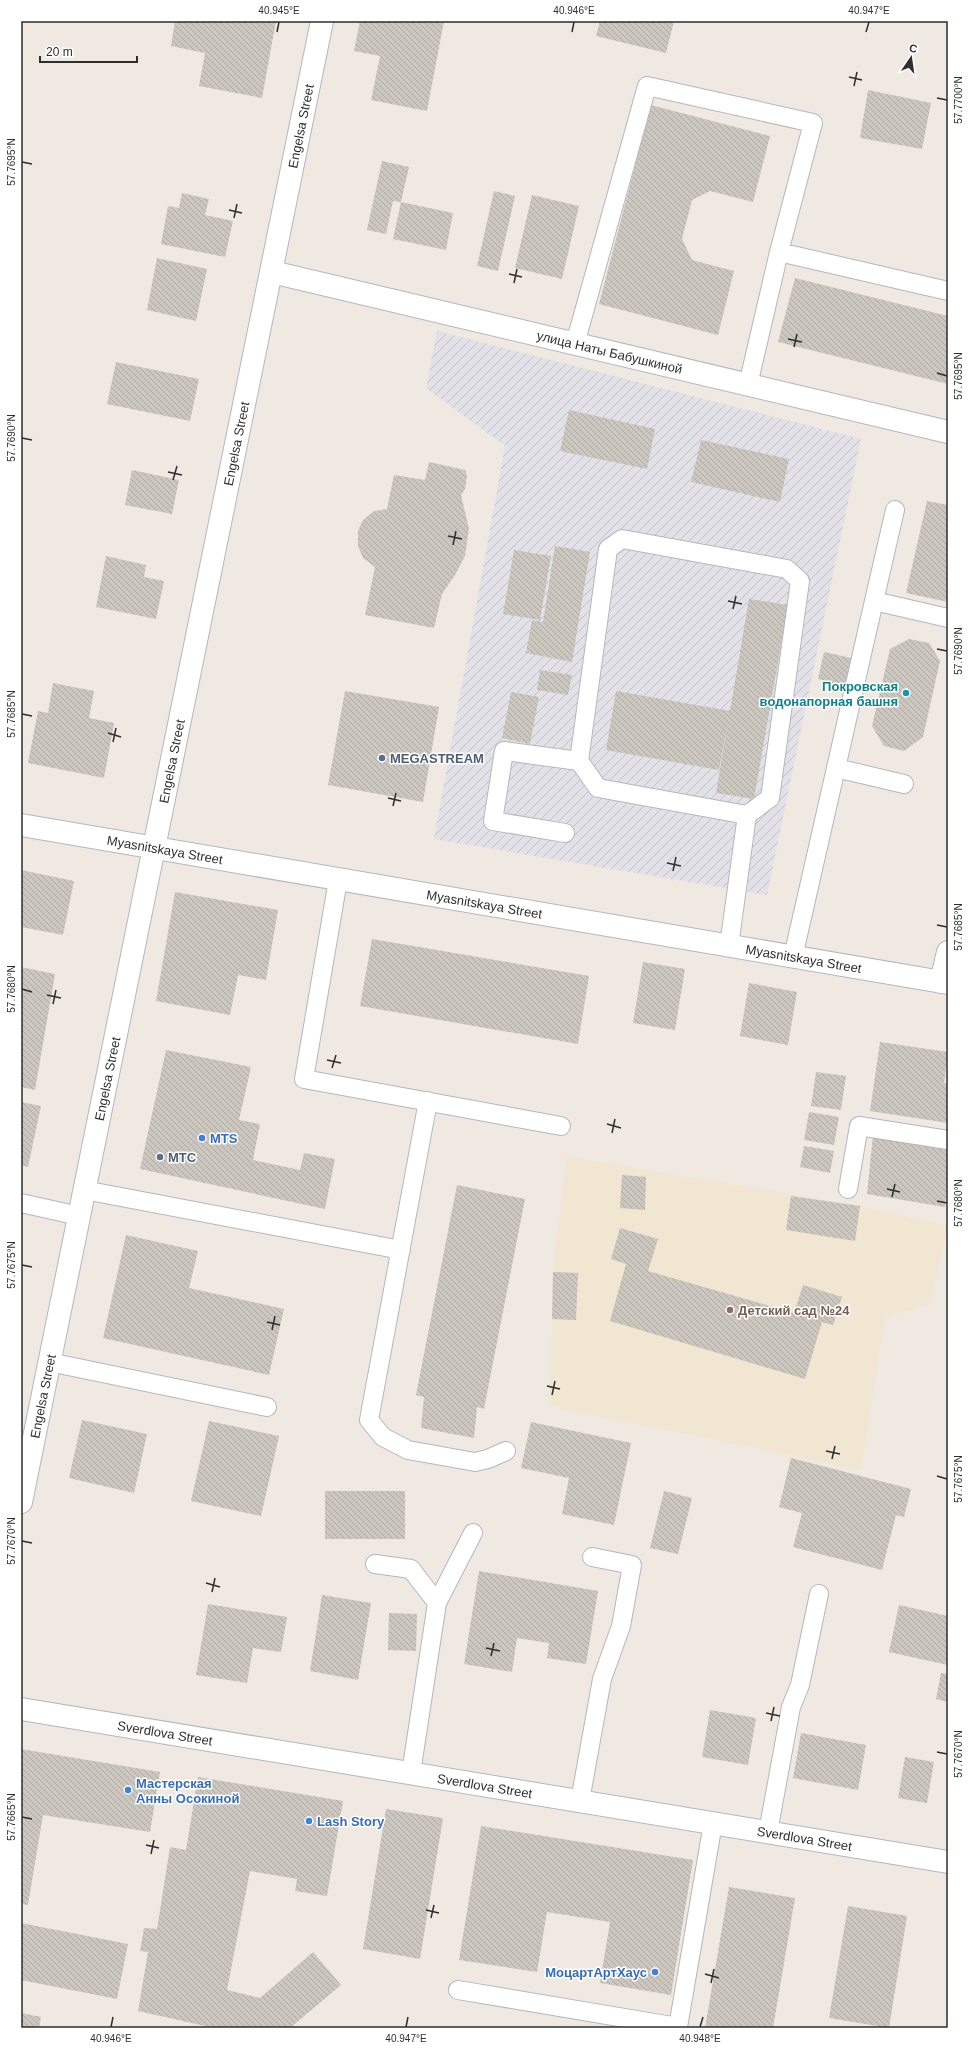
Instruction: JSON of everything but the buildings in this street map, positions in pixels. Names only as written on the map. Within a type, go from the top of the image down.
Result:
[{"type":"street","name":"Engelsa Street","points":[[21,1502],[322,21]]},
{"type":"street","name":"улица Наты Бабушкиной","points":[[272,272],[948,432]]},
{"type":"street","name":"Myasnitskaya Street","points":[[21,825],[153,849],[945,983]]},
{"type":"street","points":[[945,983],[948,952]]},
{"type":"street","name":"Sverdlova Street","points":[[21,1709],[948,1862]]},
{"type":"lane","points":[[574,344],[647,86],[813,123],[779,252],[748,385]]},
{"type":"lane","points":[[779,252],[948,290]]},
{"type":"lane","points":[[793,957],[895,510]]},
{"type":"lane","points":[[622,539],[787,569],[800,581],[770,798],[746,815],[598,788],[579,761],[608,549],[622,539]]},
{"type":"lane","points":[[874,602],[948,618]]},
{"type":"lane","points":[[565,833],[493,821],[504,751],[579,761]]},
{"type":"lane","points":[[836,768],[904,784]]},
{"type":"lane","points":[[729,946],[746,815]]},
{"type":"lane","points":[[338,880],[304,1079],[561,1126]]},
{"type":"lane","points":[[428,1101],[369,1420],[383,1437],[408,1450],[475,1462],[488,1459],[506,1451]]},
{"type":"lane","points":[[848,1189],[859,1126],[948,1140]]},
{"type":"lane","points":[[84,1190],[401,1250]]},
{"type":"lane","points":[[21,1203],[79,1216]]},
{"type":"lane","points":[[49,1362],[267,1406]]},
{"type":"lane","points":[[411,1773],[437,1603],[473,1533]]},
{"type":"lane","points":[[580,1801],[602,1679],[621,1626],[632,1565],[592,1557]]},
{"type":"lane","points":[[375,1564],[411,1569],[437,1603]]},
{"type":"lane","points":[[768,1832],[792,1707],[800,1685],[819,1594]]},
{"type":"lane","points":[[458,1990],[678,2027],[713,1823]]},
{"type":"shaded area","points":[[437,331],[861,439],[767,895],[434,839],[505,446],[426,388]]},
{"type":"shaded area","name":"Детский сад №24","points":[[567,1157],[860,1206],[948,1226],[930,1304],[885,1317],[861,1470],[550,1406],[553,1272]]},
{"type":"place","name":"Покровская водонапорная башня","points":[[906,693]]},
{"type":"place","name":"MEGASTREAM","points":[[382,758]]},
{"type":"place","name":"MTS","points":[[202,1138]]},
{"type":"place","name":"МТС","points":[[160,1157]]},
{"type":"place","name":"Детский сад №24","points":[[730,1310]]},
{"type":"place","name":"Мастерская Анны Осокиной","points":[[128,1790]]},
{"type":"place","name":"Lash Story","points":[[309,1821]]},
{"type":"place","name":"МоцартАртХаус","points":[[655,1972]]}]
